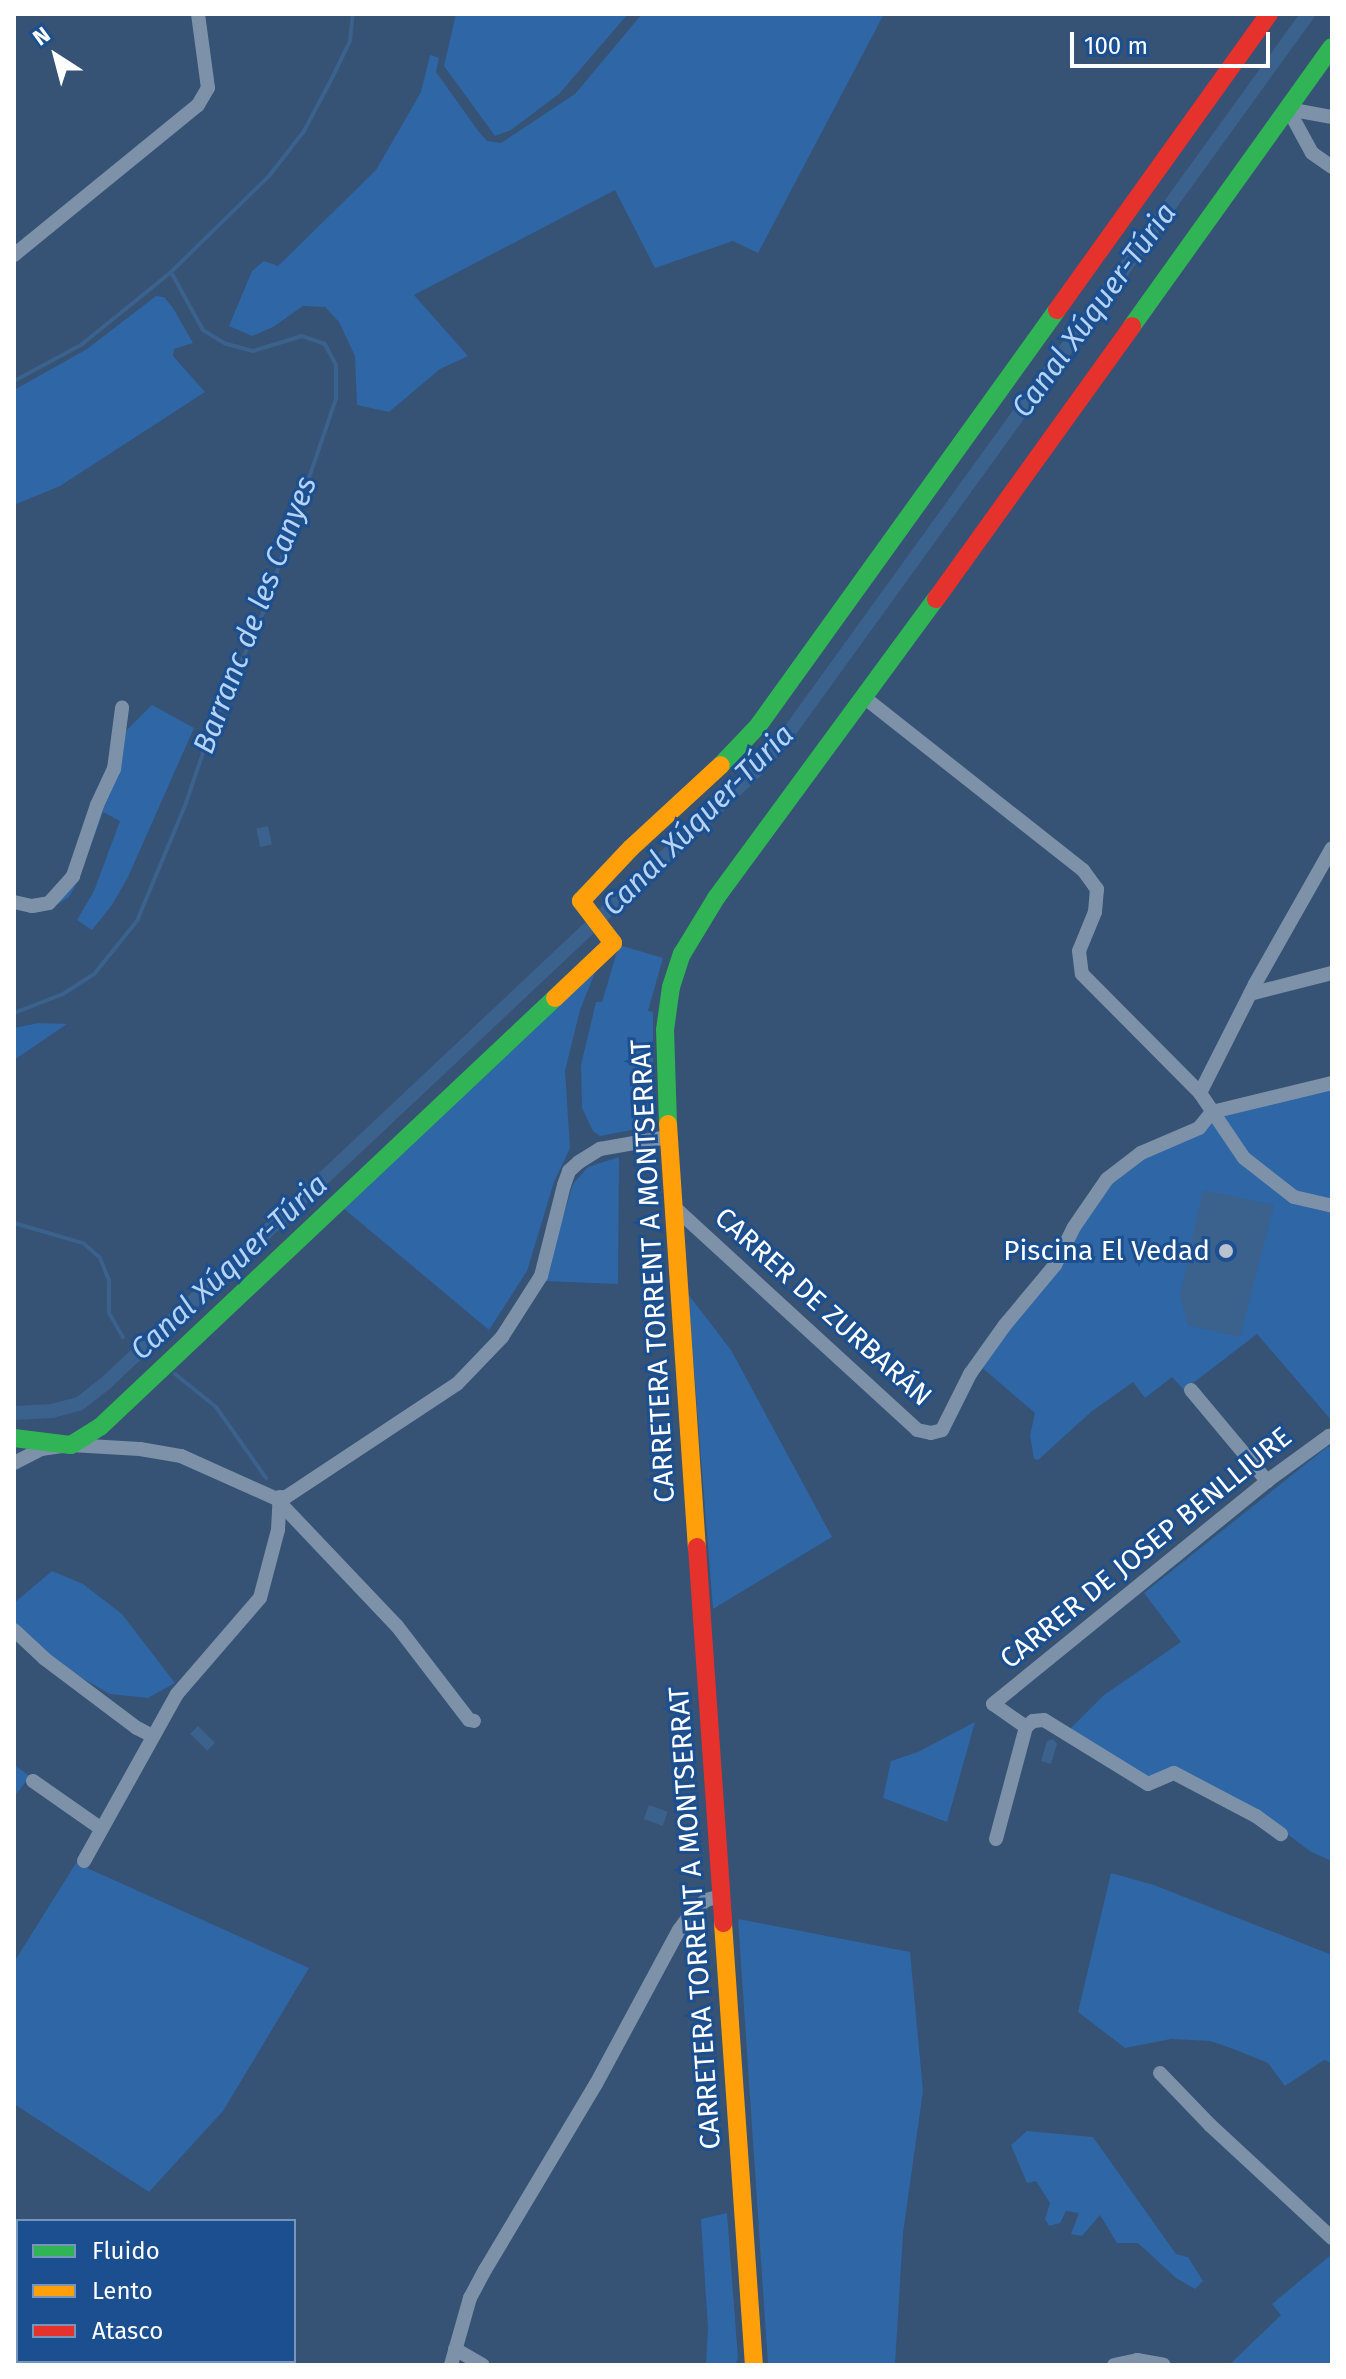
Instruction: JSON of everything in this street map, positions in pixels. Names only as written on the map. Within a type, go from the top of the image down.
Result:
[{"type":"main road","points":[[14,1438],[71,1445],[100,1427],[613,943],[581,901],[631,848],[740,748],[758,726],[1269,14]]},
{"type":"main road","name":"CARRETERA TORRENT A MONTSERRAT","points":[[754,2365],[668,1137],[665,1030],[671,987],[682,954],[716,898],[865,698],[1332,47]]},
{"type":"street","points":[[14,255],[198,105],[208,88],[198,14]]},
{"type":"street","points":[[1288,109],[1332,117]]},
{"type":"street","points":[[1288,109],[1312,153],[1332,167]]},
{"type":"street","points":[[865,698],[1083,870],[1097,889],[1095,912],[1079,951],[1082,974],[1200,1093],[1235,1148],[1273,1184],[1294,1197],[1332,1206]]},
{"type":"street","points":[[14,902],[32,906],[49,903],[73,876],[97,805],[114,769],[122,708]]},
{"type":"street","points":[[1200,1093],[1250,994],[1332,848]]},
{"type":"street","points":[[1250,994],[1332,973]]},
{"type":"street","points":[[1212,1112],[1332,1083]]},
{"type":"street","name":"CARRER DE ZURBARÁN","points":[[674,1207],[917,1430],[942,1430],[970,1374],[1005,1325],[1055,1265],[1074,1227],[1107,1179],[1141,1153],[1199,1128],[1212,1112]]},
{"type":"street","points":[[84,1861],[177,1694],[260,1598],[281,1501],[424,1406],[471,1371],[502,1337],[541,1276],[569,1171],[600,1149],[668,1137]]},
{"type":"street","points":[[1191,1390],[1267,1481]]},
{"type":"street","name":"CARRER DE JOSEP BENLLIURE","points":[[1026,1727],[993,1704],[1267,1481],[1329,1436],[1332,1437]]},
{"type":"street","points":[[14,1463],[41,1449],[71,1445],[140,1449],[181,1456],[281,1501],[397,1626],[469,1720],[474,1721]]},
{"type":"street","points":[[14,1630],[31,1648],[137,1728],[153,1736]]},
{"type":"street","points":[[996,1839],[1026,1727],[1033,1721],[1044,1720],[1148,1784],[1174,1773],[1256,1816],[1281,1834]]},
{"type":"street","points":[[33,1781],[100,1828]]},
{"type":"street","points":[[451,2365],[470,2298],[596,2084],[679,1930],[706,1900],[722,1896]]},
{"type":"street","points":[[1160,2073],[1210,2125],[1332,2238]]},
{"type":"street","points":[[455,2349],[483,2365]]},
{"type":"street","points":[[1114,2365],[1137,2360],[1164,2365]]},
{"type":"shaded area","points":[[456,14],[628,14],[559,94],[511,130],[495,136],[444,66]]},
{"type":"shaded area","points":[[642,14],[884,14],[758,253],[733,241],[655,268],[615,190],[414,295],[468,356],[440,369],[389,412],[357,405],[355,356],[339,322],[325,307],[303,306],[273,327],[252,336],[229,326],[252,271],[264,261],[278,266],[376,170],[421,92],[430,55],[439,58],[436,72],[479,132],[487,141],[501,143],[575,94]]},
{"type":"shaded area","points":[[156,296],[164,297],[173,308],[193,343],[174,349],[173,356],[205,392],[60,486],[14,505],[14,390],[87,349]]},
{"type":"shaded area","points":[[152,705],[194,728],[128,877],[112,905],[92,930],[77,920],[94,891],[120,821],[103,812],[78,881],[69,897],[50,909],[35,913],[24,911],[56,891],[68,870],[126,731]]},
{"type":"shaded area","points":[[268,826],[272,845],[260,847],[256,828]]},
{"type":"shaded area","points":[[619,945],[663,958],[648,1011],[653,1012],[653,1120],[637,1129],[600,1136],[593,1131],[582,1108],[581,1065],[596,1002],[602,1002]]},
{"type":"shaded area","points":[[596,970],[580,1010],[565,1071],[570,1148],[554,1182],[527,1271],[489,1330],[343,1208]]},
{"type":"shaded area","points":[[39,1023],[67,1024],[14,1060],[14,1028]]},
{"type":"shaded area","points":[[1332,1077],[1332,1421],[1257,1334],[1184,1390],[1172,1377],[1145,1398],[1133,1382],[1091,1412],[1038,1460],[1034,1459],[1030,1435],[1035,1413],[979,1365],[1107,1179],[1212,1112]]},
{"type":"shaded area","points":[[619,1157],[618,1284],[543,1281],[573,1184],[588,1167]]},
{"type":"shaded area","name":"Piscina El Vedad","points":[[1203,1190],[1274,1205],[1240,1337],[1188,1325],[1180,1296]]},
{"type":"shaded area","points":[[688,1294],[731,1350],[832,1537],[713,1609]]},
{"type":"shaded area","points":[[1327,1447],[1332,1447],[1332,1861],[1311,1852],[1286,1833],[1176,1769],[1148,1777],[1069,1730],[1104,1695],[1181,1642],[1144,1593]]},
{"type":"shaded area","points":[[52,1571],[83,1584],[122,1614],[175,1683],[148,1698],[110,1694],[61,1666],[14,1624],[14,1603]]},
{"type":"shaded area","points":[[975,1722],[947,1822],[883,1798],[891,1761],[918,1752]]},
{"type":"shaded area","points":[[198,1726],[215,1743],[207,1751],[190,1734]]},
{"type":"shaded area","points":[[1053,1739],[1057,1744],[1051,1764],[1041,1761],[1047,1741]]},
{"type":"shaded area","points":[[14,1765],[30,1776],[14,1797]]},
{"type":"shaded area","points":[[649,1805],[668,1812],[663,1826],[644,1819]]},
{"type":"shaded area","points":[[76,1863],[309,1968],[223,2111],[149,2192],[14,2104],[14,1962]]},
{"type":"shaded area","points":[[1111,1873],[1154,1885],[1332,1955],[1332,2063],[1324,2060],[1285,2086],[1268,2063],[1210,2041],[1171,2039],[1125,2048],[1078,2012]]},
{"type":"shaded area","points":[[738,1919],[910,1952],[923,2091],[903,2233],[895,2365],[768,2365]]},
{"type":"shaded area","points":[[1027,2131],[1093,2137],[1176,2254],[1188,2257],[1203,2281],[1195,2289],[1176,2278],[1138,2243],[1117,2243],[1100,2215],[1082,2236],[1071,2234],[1079,2213],[1066,2211],[1060,2223],[1049,2226],[1045,2219],[1050,2203],[1036,2181],[1027,2183],[1011,2145]]},
{"type":"shaded area","points":[[727,2213],[738,2358],[735,2365],[706,2365],[708,2328],[701,2219]]},
{"type":"shaded area","points":[[1332,2254],[1332,2365],[1229,2365],[1281,2315],[1272,2304]]},
{"type":"waterway","points":[[14,381],[81,345],[171,272],[269,176],[304,131],[331,80],[350,41],[353,14]]},
{"type":"waterway","name":"Canal Xúquer-Túria","points":[[14,1413],[52,1411],[79,1404],[108,1381],[756,771],[784,739],[1308,14]]},
{"type":"waterway","name":"Barranc de les Canyes","points":[[14,1013],[63,994],[95,973],[137,921],[186,803],[210,732],[263,613],[336,398],[336,365],[325,344],[302,336],[253,351],[226,344],[203,330],[171,272]]},
{"type":"waterway","points":[[14,1223],[83,1243],[100,1258],[109,1280],[109,1313],[123,1337]]},
{"type":"waterway","points":[[175,1374],[216,1407],[266,1478]]},
{"type":"waterway","points":[[193,2363],[197,2365]]},
{"type":"traffic: fast","points":[[1132,326],[1332,47]]},
{"type":"traffic: fast","points":[[721,765],[758,726],[1057,310]]},
{"type":"traffic: fast","points":[[668,1124],[665,1030],[671,987],[682,954],[716,898],[936,599]]},
{"type":"traffic: fast","points":[[14,1438],[71,1445],[100,1427],[555,998]]},
{"type":"traffic: slow","points":[[555,998],[613,943],[581,901],[631,848],[721,765]]},
{"type":"traffic: slow","points":[[668,1124],[697,1547]]},
{"type":"traffic: slow","points":[[723,1923],[754,2365]]},
{"type":"traffic: jam","points":[[1057,310],[1269,14]]},
{"type":"traffic: jam","points":[[936,599],[1132,326]]},
{"type":"traffic: jam","points":[[697,1547],[723,1923]]},
{"type":"place","name":"Piscina El Vedad","points":[[1226,1251]]}]
